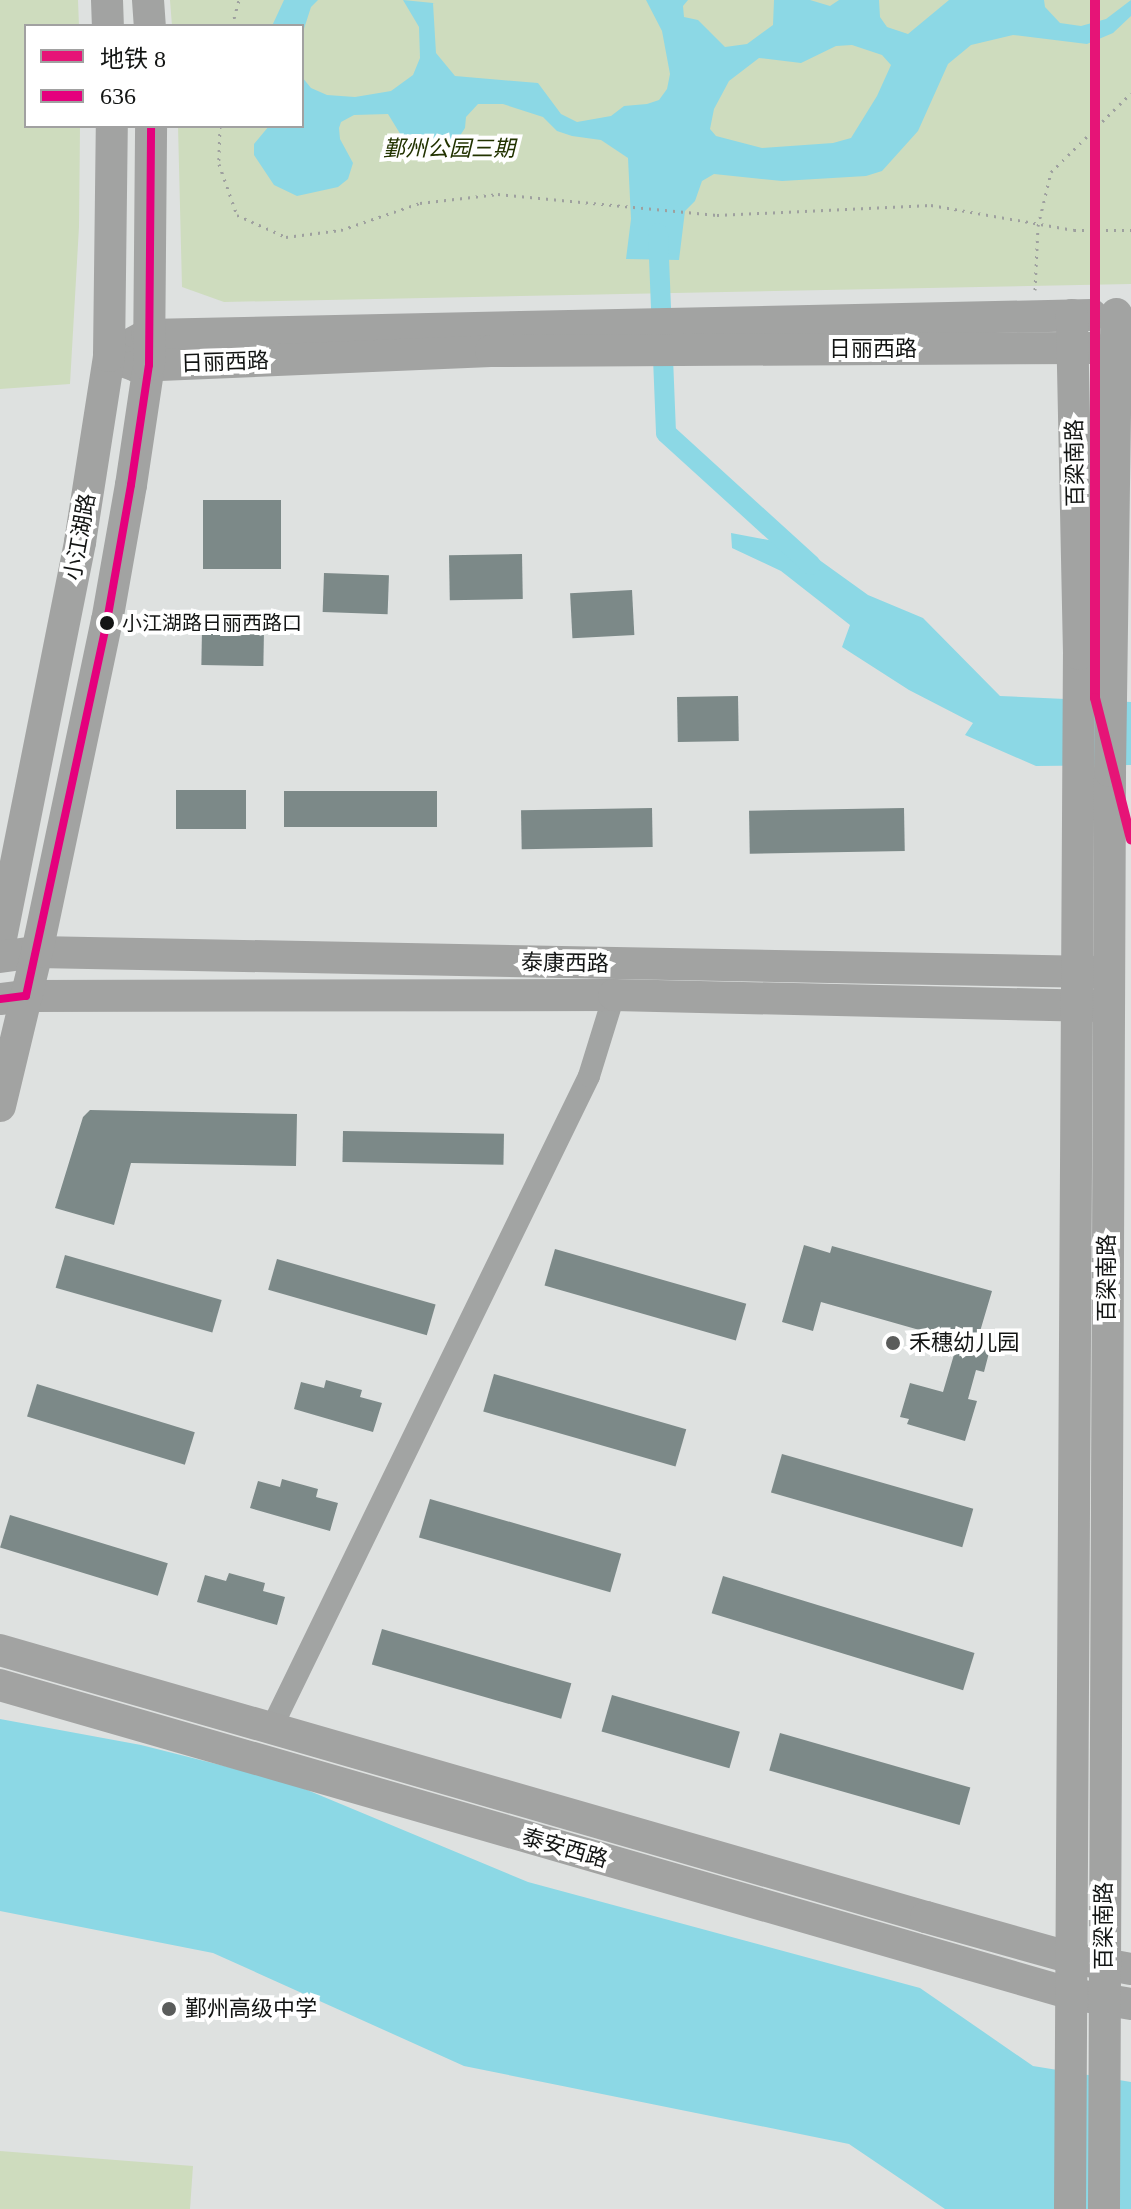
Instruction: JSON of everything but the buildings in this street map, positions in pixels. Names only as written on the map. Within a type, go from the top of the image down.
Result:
[{"type":"main road","points":[[107,0],[108,24]]},
{"type":"main road","points":[[148,0],[150,24]]},
{"type":"main road","name":"小江湖路","points":[[0,943],[80,542],[109,356],[112,128]]},
{"type":"main road","name":"小江湖路","points":[[0,1106],[13,998],[37,952],[107,621],[148,350],[151,128]]},
{"type":"main road","name":"日丽西路","points":[[148,350],[620,325],[1124,313]]},
{"type":"main road","name":"百梁南路","points":[[1070,2209],[1076,1006],[1094,772],[1111,654],[1124,313]]},
{"type":"main road","name":"百梁南路","points":[[1072,315],[1079,654],[1120,972],[1118,2002],[1105,2063],[1104,2209]]},
{"type":"main road","name":"日丽西路","points":[[148,350],[1124,347]]},
{"type":"main road","name":"日丽西路","points":[[109,356],[136,366],[148,350]]},
{"type":"main road","name":"泰康西路","points":[[0,957],[37,952],[1120,972]]},
{"type":"main road","name":"泰康西路","points":[[13,998],[614,995],[1120,1006]]},
{"type":"main road","name":"泰安西路","points":[[0,1650],[1072,1958],[1117,1967]]},
{"type":"main road","name":"泰安西路","points":[[0,1685],[1072,1994],[1118,2002]]},
{"type":"street","points":[[271,1729],[589,1076],[614,995]]},
{"type":"path","points":[[233,24],[239,0]]},
{"type":"path","points":[[1034,317],[1038,226],[1051,172],[1131,93]]},
{"type":"path","points":[[220,128],[219,164],[237,215],[286,237],[341,230],[420,203],[498,194],[699,213],[931,205],[1074,230],[1131,230]]},
{"type":"green space","points":[[0,0],[78,0],[79,24],[24,24],[24,128],[80,128],[79,227],[70,384],[0,389]]},
{"type":"green space","name":"鄞州公园三期","points":[[170,0],[1131,0],[1131,284],[224,302],[182,287],[178,128],[304,128],[304,24],[172,24]]},
{"type":"green space","points":[[0,2151],[193,2166],[190,2209],[0,2209]]},
{"type":"water","points":[[284,0],[318,0],[311,7],[304,29],[304,24],[273,24]]},
{"type":"water","points":[[403,0],[433,3],[436,53],[455,76],[538,83],[561,114],[577,122],[611,116],[624,106],[659,100],[667,89],[670,74],[662,31],[646,0],[688,0],[683,6],[684,17],[698,20],[725,47],[747,44],[773,25],[774,0],[810,0],[830,6],[839,0],[879,0],[880,17],[887,27],[908,34],[949,0],[1044,0],[1045,7],[1060,23],[1081,26],[1106,19],[1131,0],[1131,16],[1113,33],[1087,44],[1013,35],[971,45],[948,64],[918,131],[882,171],[866,176],[782,181],[714,174],[702,181],[695,201],[685,211],[679,260],[626,259],[631,219],[628,158],[601,140],[557,131],[543,117],[503,104],[478,104],[466,117],[465,128],[452,148],[438,151],[407,145],[388,114],[354,115],[341,122],[339,128],[340,139],[353,163],[348,179],[338,187],[297,196],[274,185],[254,155],[254,144],[267,128],[304,128],[304,79],[311,88],[327,95],[355,97],[391,91],[413,75],[420,58],[419,27]],"holes":[[[852,45],[882,55],[891,65],[877,96],[851,138],[833,143],[762,148],[716,136],[710,129],[714,109],[729,81],[759,58],[801,63],[836,46]]]},
{"type":"water","points":[[731,533],[779,542],[811,554],[868,595],[923,618],[1000,696],[1131,702],[1131,765],[1036,766],[965,735],[973,723],[909,690],[842,647],[850,625],[781,571],[732,548]]},
{"type":"water","points":[[0,1719],[141,1745],[288,1782],[528,1882],[920,1988],[1033,2066],[1131,2082],[1131,2209],[945,2209],[849,2144],[464,2066],[213,1953],[0,1911]]},
{"type":"waterway","points":[[658,233],[666,433],[811,565]]},
{"type":"metro line","name":"8","points":[[1095,0],[1095,698],[1131,839]]},
{"type":"transit line","name":"636","points":[[0,999],[26,996],[107,621],[131,485],[149,365],[151,128]]},
{"type":"place","name":"小江湖路日丽西路口","points":[[107,623]]},
{"type":"place","name":"禾穗幼儿园","points":[[893,1343]]},
{"type":"place","name":"鄞州高级中学","points":[[169,2009]]}]
